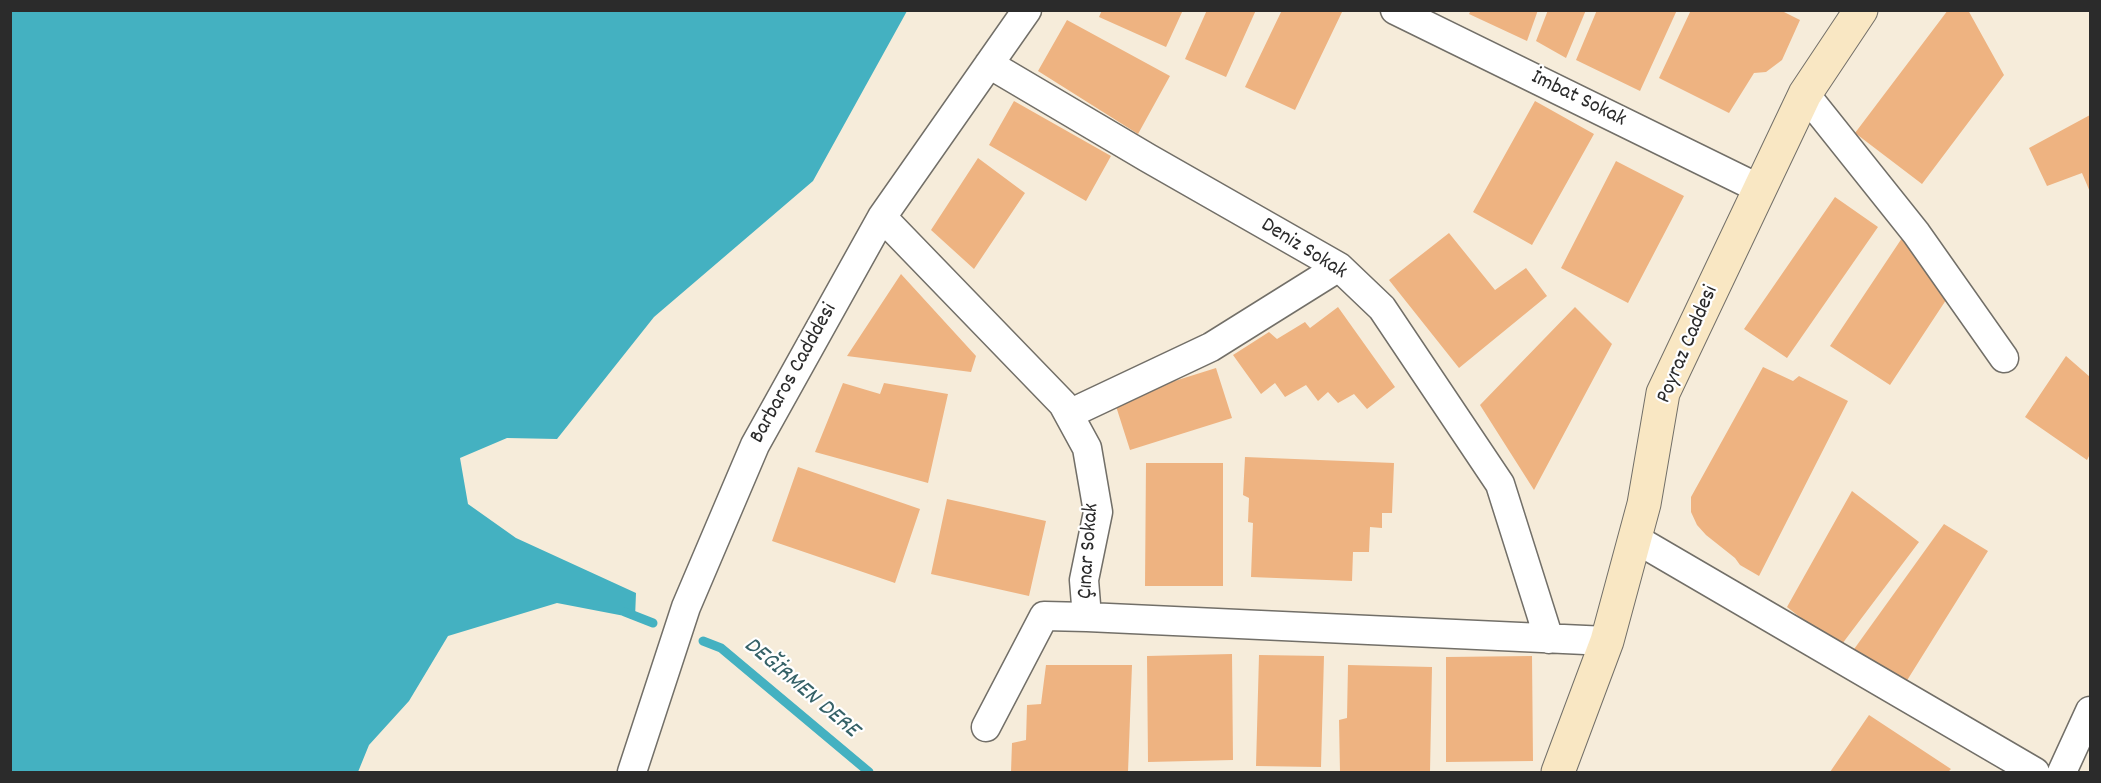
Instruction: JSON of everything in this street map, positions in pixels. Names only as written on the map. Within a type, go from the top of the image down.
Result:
[{"type":"street","name":"Barbaros Cadddesi","points":[[632,772],[686,607],[755,445],[882,217],[1027,10]]},
{"type":"street","name":"İmbat Sokak","points":[[1395,10],[1760,189]]},
{"type":"street","name":"Poyraz Caddesi","points":[[1558,772],[1607,641],[1644,504],[1664,393],[1805,94],[1861,10]]},
{"type":"street","name":"Deniz Sokak","points":[[989,64],[1339,267],[1382,308],[1500,484],[1549,639]]},
{"type":"street","points":[[1805,94],[1916,233],[2004,358]]},
{"type":"street","name":"Çınar Sokak","points":[[882,217],[1063,404],[1087,448],[1098,512],[1084,580],[1087,616],[1044,616],[986,727]]},
{"type":"street","points":[[1068,414],[1210,347],[1339,267]]},
{"type":"street","points":[[1634,538],[2035,772]]},
{"type":"street","points":[[1087,616],[1607,641]]},
{"type":"street","points":[[2062,772],[2091,711]]},
{"type":"water","points":[[10,11],[907,11],[813,181],[654,317],[557,439],[507,438],[460,458],[468,504],[516,538],[636,593],[635,618],[557,603],[448,636],[409,701],[369,745],[358,772],[11,772]]},
{"type":"building","points":[[1102,10],[1183,10],[1166,47],[1099,17]]},
{"type":"building","points":[[1207,10],[1256,10],[1226,77],[1185,59]]},
{"type":"building","points":[[1282,10],[1343,10],[1295,110],[1245,87]]},
{"type":"building","points":[[1471,10],[1538,10],[1527,41],[1469,14]]},
{"type":"building","points":[[1548,10],[1586,10],[1566,58],[1536,41]]},
{"type":"building","points":[[1597,10],[1677,10],[1640,91],[1576,60]]},
{"type":"building","points":[[1691,10],[1780,10],[1800,20],[1782,60],[1766,72],[1754,73],[1729,113],[1659,78]]},
{"type":"building","points":[[1948,10],[1968,10],[2004,75],[1922,184],[1855,133]]},
{"type":"building","points":[[1067,20],[1170,76],[1138,134],[1038,71]]},
{"type":"building","points":[[1014,101],[1111,156],[1086,201],[989,145]]},
{"type":"building","points":[[1535,101],[1594,134],[1532,245],[1473,212]]},
{"type":"building","points":[[2090,115],[2090,192],[2082,173],[2047,186],[2029,148]]},
{"type":"building","points":[[978,158],[1025,193],[974,269],[931,230]]},
{"type":"building","points":[[1616,161],[1684,196],[1628,303],[1561,268]]},
{"type":"building","points":[[1835,197],[1878,227],[1787,358],[1744,329]]},
{"type":"building","points":[[1449,233],[1495,290],[1526,268],[1547,296],[1459,368],[1389,280]]},
{"type":"building","points":[[1902,238],[1948,297],[1890,385],[1830,346]]},
{"type":"building","points":[[901,274],[976,356],[971,372],[847,356]]},
{"type":"building","points":[[1338,307],[1395,387],[1367,409],[1354,394],[1338,403],[1328,392],[1318,401],[1306,385],[1285,397],[1275,383],[1261,394],[1233,355],[1269,332],[1277,339],[1305,322],[1310,328]]},
{"type":"building","points":[[1575,307],[1612,344],[1534,490],[1480,405]]},
{"type":"building","points":[[2066,356],[2090,377],[2090,454],[2087,460],[2025,417]]},
{"type":"building","points":[[1763,367],[1793,381],[1799,376],[1848,401],[1759,576],[1740,565],[1697,525],[1691,512],[1691,497]]},
{"type":"building","points":[[1216,368],[1232,418],[1130,450],[1114,400]]},
{"type":"building","points":[[843,383],[880,394],[884,383],[948,394],[928,483],[815,452]]},
{"type":"building","points":[[1245,457],[1394,463],[1392,513],[1382,513],[1382,528],[1370,527],[1369,552],[1353,552],[1352,581],[1251,577],[1253,523],[1248,522],[1249,498],[1243,495]]},
{"type":"building","points":[[1146,463],[1223,463],[1223,586],[1145,586]]},
{"type":"building","points":[[798,467],[920,509],[895,583],[772,541]]},
{"type":"building","points":[[1852,491],[1919,542],[1839,648],[1787,607]]},
{"type":"building","points":[[947,499],[1046,521],[1029,596],[931,574]]},
{"type":"building","points":[[1944,524],[1988,551],[1906,682],[1852,652]]},
{"type":"building","points":[[1232,654],[1233,760],[1148,762],[1147,656]]},
{"type":"building","points":[[1259,655],[1324,656],[1321,767],[1256,766]]},
{"type":"building","points":[[1532,656],[1533,761],[1446,762],[1446,657]]},
{"type":"building","points":[[1046,665],[1132,665],[1128,772],[1011,772],[1012,743],[1026,740],[1027,705],[1041,704]]},
{"type":"building","points":[[1348,665],[1432,667],[1430,772],[1340,772],[1339,720],[1347,718]]},
{"type":"building","points":[[1869,715],[1951,769],[1948,772],[1830,772]]},
{"type":"waterway","points":[[625,612],[653,623]]},
{"type":"waterway","name":"DEĞİRMEN DERE","points":[[703,641],[721,648],[869,772]]}]
